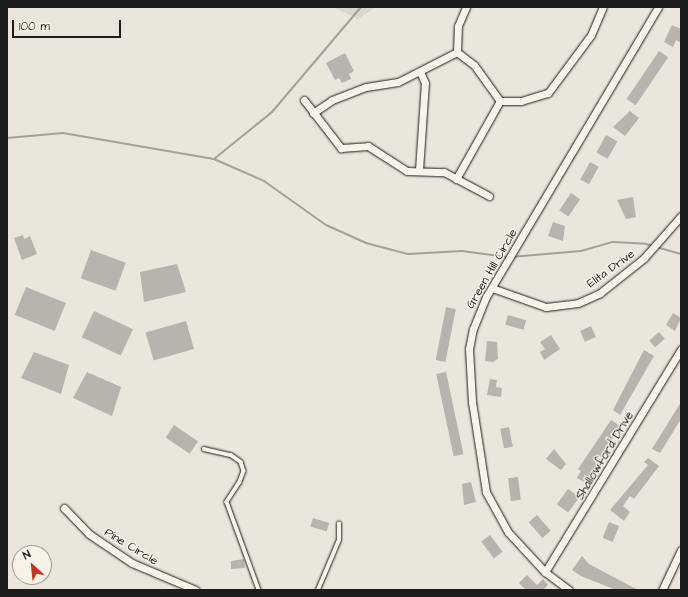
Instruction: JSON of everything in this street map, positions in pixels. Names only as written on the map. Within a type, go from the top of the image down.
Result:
[{"type":"street","points":[[457,52],[458,26],[466,7]]},
{"type":"street","points":[[500,101],[521,101],[548,92],[591,34],[603,7]]},
{"type":"street","name":"Green Hill Circle","points":[[569,590],[545,572],[508,532],[496,513],[481,470],[469,349],[472,329],[492,288],[658,7]]},
{"type":"street","points":[[313,113],[338,98],[420,72],[457,52]]},
{"type":"street","points":[[457,52],[474,65],[500,101]]},
{"type":"street","points":[[419,170],[425,83],[420,72]]},
{"type":"street","points":[[304,100],[341,148],[368,146],[407,171],[419,170],[444,172],[489,196]]},
{"type":"street","points":[[456,179],[500,101]]},
{"type":"street","name":"Elita Drive","points":[[492,288],[546,307],[578,303],[600,292],[644,258],[681,216]]},
{"type":"street","name":"Shallowford Drive","points":[[545,572],[681,349]]},
{"type":"street","name":"Pine Circle","points":[[64,508],[89,534],[132,563],[196,590]]},
{"type":"street","points":[[662,590],[681,550]]},
{"type":"lane","points":[[204,449],[231,455],[241,462],[244,470],[240,482],[227,502],[259,590]]},
{"type":"lane","points":[[318,590],[339,540],[339,524]]},
{"type":"shaded area","points":[[333,7],[376,7],[358,19]]},
{"type":"building","points":[[672,25],[681,29],[681,43],[676,40],[673,47],[664,42]]},
{"type":"building","points":[[659,51],[668,57],[636,105],[627,99]]},
{"type":"building","points":[[345,53],[354,71],[349,74],[351,79],[342,83],[339,78],[335,80],[326,63]]},
{"type":"building","points":[[630,111],[639,118],[625,136],[613,127]]},
{"type":"building","points":[[606,135],[617,141],[608,159],[596,152]]},
{"type":"building","points":[[590,162],[599,167],[589,184],[580,179]]},
{"type":"building","points":[[571,193],[580,199],[568,217],[559,210]]},
{"type":"building","points":[[633,197],[636,217],[626,219],[617,200]]},
{"type":"building","points":[[553,222],[565,226],[563,241],[548,236]]},
{"type":"building","points":[[23,235],[24,239],[30,236],[37,254],[22,260],[14,238]]},
{"type":"building","points":[[91,250],[126,263],[116,291],[81,278]]},
{"type":"building","points":[[177,264],[186,292],[144,302],[140,272]]},
{"type":"building","points":[[26,287],[66,303],[55,331],[15,315]]},
{"type":"building","points":[[446,307],[456,309],[446,362],[436,360]]},
{"type":"building","points":[[94,311],[133,329],[121,355],[82,337]]},
{"type":"building","points":[[673,313],[681,318],[675,331],[666,325]]},
{"type":"building","points":[[508,315],[526,320],[524,330],[505,325]]},
{"type":"building","points":[[186,321],[194,349],[154,360],[146,333]]},
{"type":"building","points":[[591,326],[596,337],[585,342],[580,331]]},
{"type":"building","points":[[659,332],[665,339],[655,347],[649,341]]},
{"type":"building","points":[[551,335],[560,349],[544,360],[540,352],[545,349],[540,342]]},
{"type":"building","points":[[487,341],[497,342],[498,359],[493,362],[485,361]]},
{"type":"building","points":[[644,350],[654,356],[620,415],[613,410]]},
{"type":"building","points":[[34,352],[69,365],[61,394],[21,378]]},
{"type":"building","points":[[87,372],[121,387],[112,416],[73,398]]},
{"type":"building","points":[[446,372],[463,454],[454,456],[436,374]]},
{"type":"building","points":[[490,379],[497,380],[496,387],[502,388],[501,397],[487,395]]},
{"type":"building","points":[[681,402],[681,419],[660,453],[652,449]]},
{"type":"building","points":[[611,420],[620,426],[586,483],[577,478],[581,471],[578,469]]},
{"type":"building","points":[[174,425],[198,441],[190,454],[166,437]]},
{"type":"building","points":[[509,427],[513,447],[504,448],[500,429]]},
{"type":"building","points":[[554,449],[566,464],[561,470],[546,459]]},
{"type":"building","points":[[648,458],[659,466],[634,499],[630,496],[623,506],[630,512],[624,521],[610,510],[648,465],[644,462]]},
{"type":"building","points":[[518,477],[521,500],[511,501],[508,478]]},
{"type":"building","points":[[471,482],[476,502],[464,505],[462,484]]},
{"type":"building","points":[[568,489],[579,497],[568,513],[557,504]]},
{"type":"building","points":[[537,515],[551,531],[542,538],[529,522]]},
{"type":"building","points":[[313,518],[329,523],[327,532],[310,527]]},
{"type":"building","points":[[609,522],[619,526],[613,542],[603,538]]},
{"type":"building","points":[[490,535],[503,552],[494,558],[481,542]]},
{"type":"building","points":[[582,556],[589,564],[638,590],[616,590],[581,576],[572,570]]},
{"type":"building","points":[[244,559],[245,568],[231,569],[231,561]]},
{"type":"building","points":[[527,575],[537,585],[543,579],[548,585],[543,590],[526,590],[519,583]]},
{"type":"waterway","points":[[214,159],[272,112],[361,7]]},
{"type":"waterway","points":[[7,138],[63,133],[214,159],[264,181],[326,225],[366,243],[408,254],[462,251],[507,257]]},
{"type":"waterway","points":[[511,257],[581,251],[613,242],[646,244],[681,254]]}]
